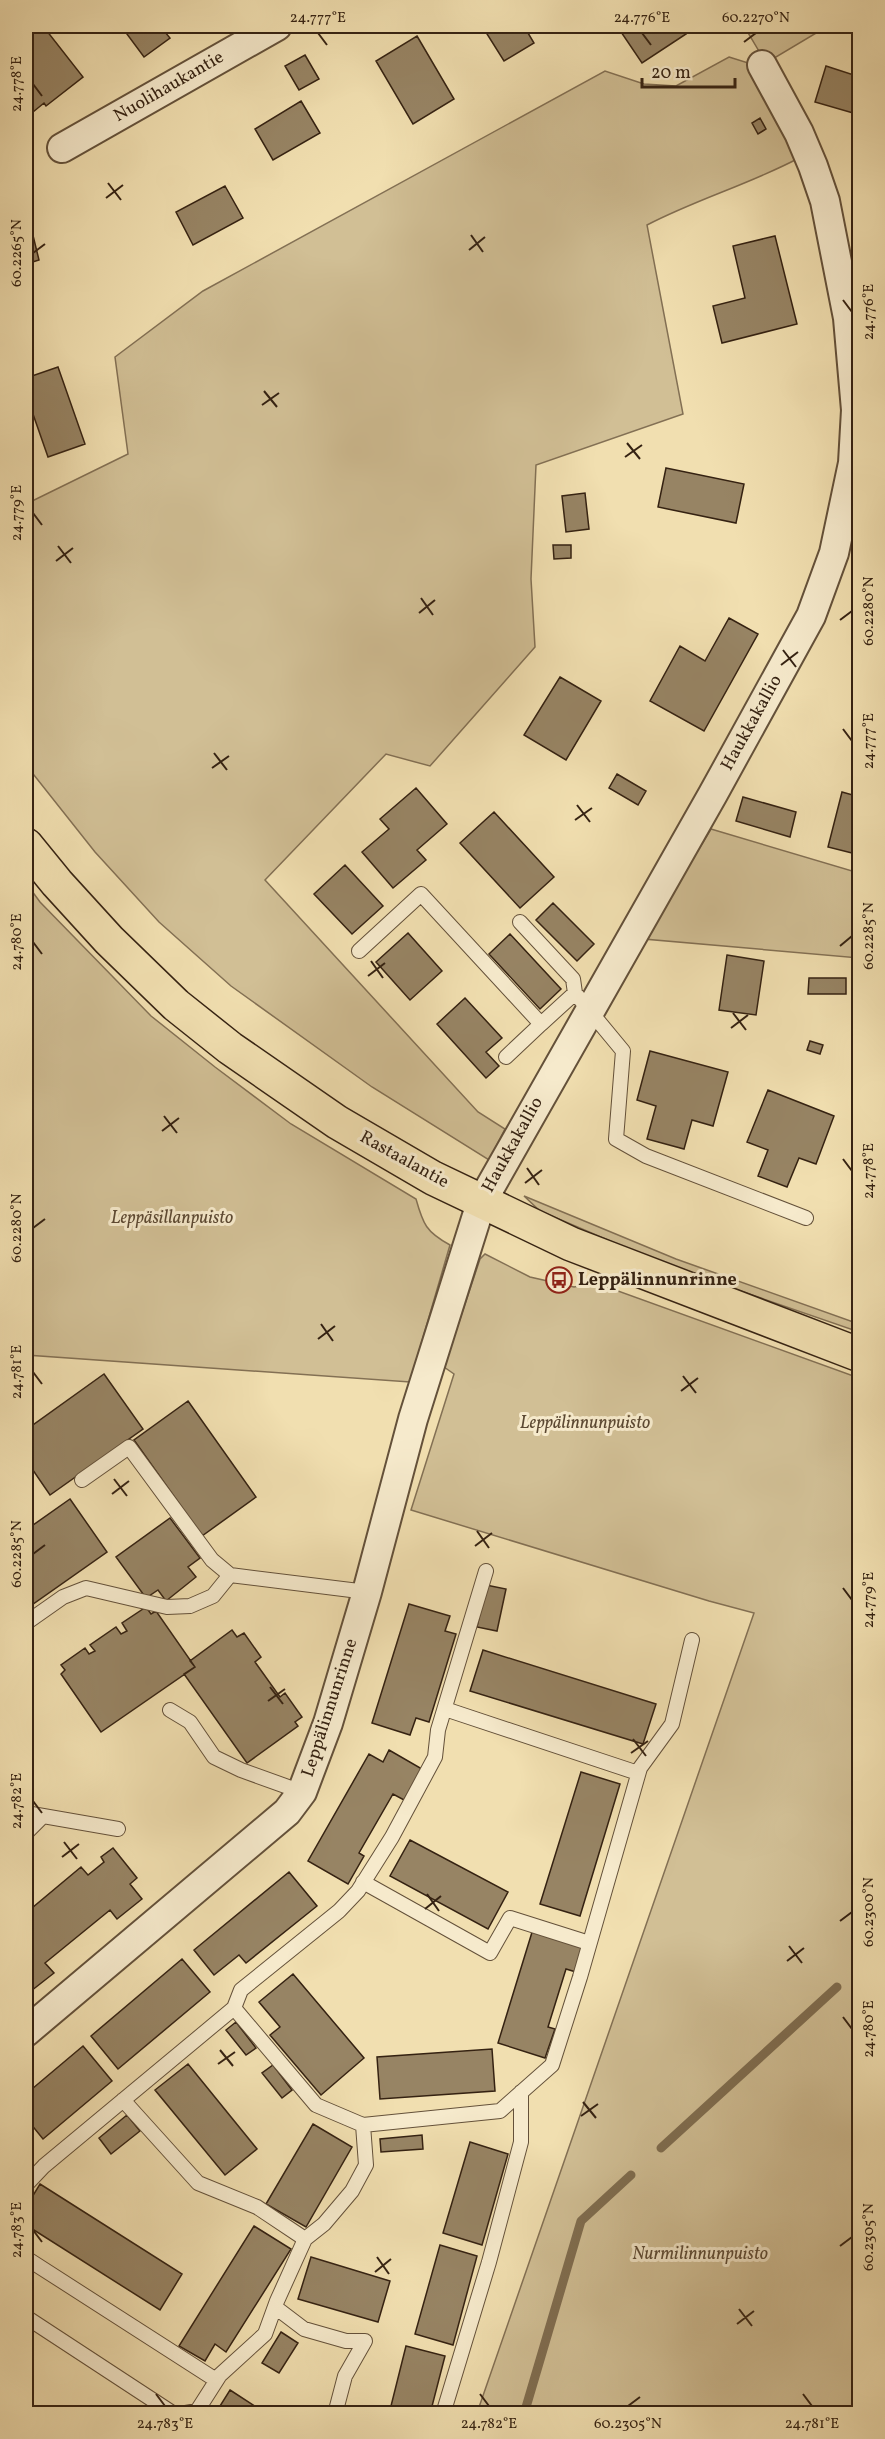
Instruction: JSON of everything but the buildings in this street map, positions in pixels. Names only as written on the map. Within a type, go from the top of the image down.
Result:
[{"type":"main road","name":"Rastaalantie","points":[[26,845],[57,884],[108,940],[176,1005],[230,1048],[337,1122],[481,1203],[571,1244],[860,1355]]},
{"type":"street","name":"Nuolihaukantie","points":[[62,148],[277,26]]},
{"type":"street","name":"Haukkakallio","points":[[481,1203],[582,1002],[713,794],[811,616],[834,553],[853,463],[856,410],[848,318],[825,201],[799,133],[762,65]]},
{"type":"street","name":"Leppälinnunrinne","points":[[26,2032],[287,1812],[302,1792],[328,1723],[367,1592],[413,1419],[481,1203]]},
{"type":"lane","points":[[359,951],[421,894],[541,1024]]},
{"type":"lane","points":[[520,922],[573,979],[582,1002],[623,1051],[616,1139],[646,1156],[806,1218]]},
{"type":"lane","points":[[506,1057],[541,1024],[582,1002]]},
{"type":"lane","points":[[82,1480],[129,1447],[212,1560],[230,1575],[367,1592]]},
{"type":"lane","points":[[26,2185],[44,2166],[234,2008],[242,1990],[339,1911],[363,1882],[392,1837],[435,1756],[438,1730],[486,1571]]},
{"type":"lane","points":[[26,1623],[63,1597],[86,1588],[166,1607],[190,1606],[213,1596],[230,1575]]},
{"type":"lane","points":[[234,2008],[316,2105],[363,2125],[500,2111],[552,2065],[638,1773],[672,1724],[692,1640]]},
{"type":"lane","points":[[445,1708],[638,1773]]},
{"type":"lane","points":[[170,1710],[190,1722],[214,1757],[241,1770],[302,1792]]},
{"type":"lane","points":[[26,1813],[118,1829]]},
{"type":"lane","points":[[26,1833],[42,1816]]},
{"type":"lane","points":[[363,1882],[490,1953],[510,1918],[589,1942]]},
{"type":"lane","points":[[443,2414],[489,2262],[521,2142],[521,2092]]},
{"type":"lane","points":[[123,2100],[198,2183],[257,2207],[305,2239]]},
{"type":"lane","points":[[180,2414],[197,2411],[216,2380],[265,2334],[305,2239],[324,2224],[352,2191],[366,2164],[363,2125]]},
{"type":"lane","points":[[26,2258],[216,2380]]},
{"type":"lane","points":[[275,2307],[304,2329],[346,2341],[365,2341],[345,2376],[335,2414]]},
{"type":"lane","points":[[26,2317],[174,2414]]},
{"type":"green space","points":[[744,26],[828,26],[766,63]]},
{"type":"green space","points":[[729,57],[758,66],[799,158],[647,225],[683,414],[536,465],[531,579],[535,647],[430,766],[386,754],[265,880],[478,1112],[505,1129],[489,1160],[372,1087],[231,986],[159,922],[95,852],[26,765],[26,504],[128,454],[115,357],[203,291],[605,71],[644,84],[676,86]]},
{"type":"green space","points":[[711,829],[859,873],[859,958],[644,939]]},
{"type":"green space","name":"Leppäsillanpuisto","points":[[26,883],[40,902],[151,1016],[291,1124],[416,1199],[427,1226],[436,1236],[450,1245],[410,1382],[26,1355]]},
{"type":"green space","points":[[524,1196],[676,1259],[859,1324],[859,1332],[671,1267],[540,1211]]},
{"type":"green space","name":"Nurmilinnunpuisto","points":[[485,1254],[530,1277],[574,1287],[596,1283],[859,1378],[859,2413],[477,2413],[754,1613],[411,1510],[454,1374],[444,1367],[480,1259]]},
{"type":"waterway","points":[[661,2148],[837,1987]]},
{"type":"waterway","points":[[524,2414],[581,2221],[631,2175]]},
{"type":"place","name":"Leppälinnunrinne","points":[[559,1280]]},
{"type":"park label","name":"Leppälinnunpuisto","points":[[585,1423]]}]
